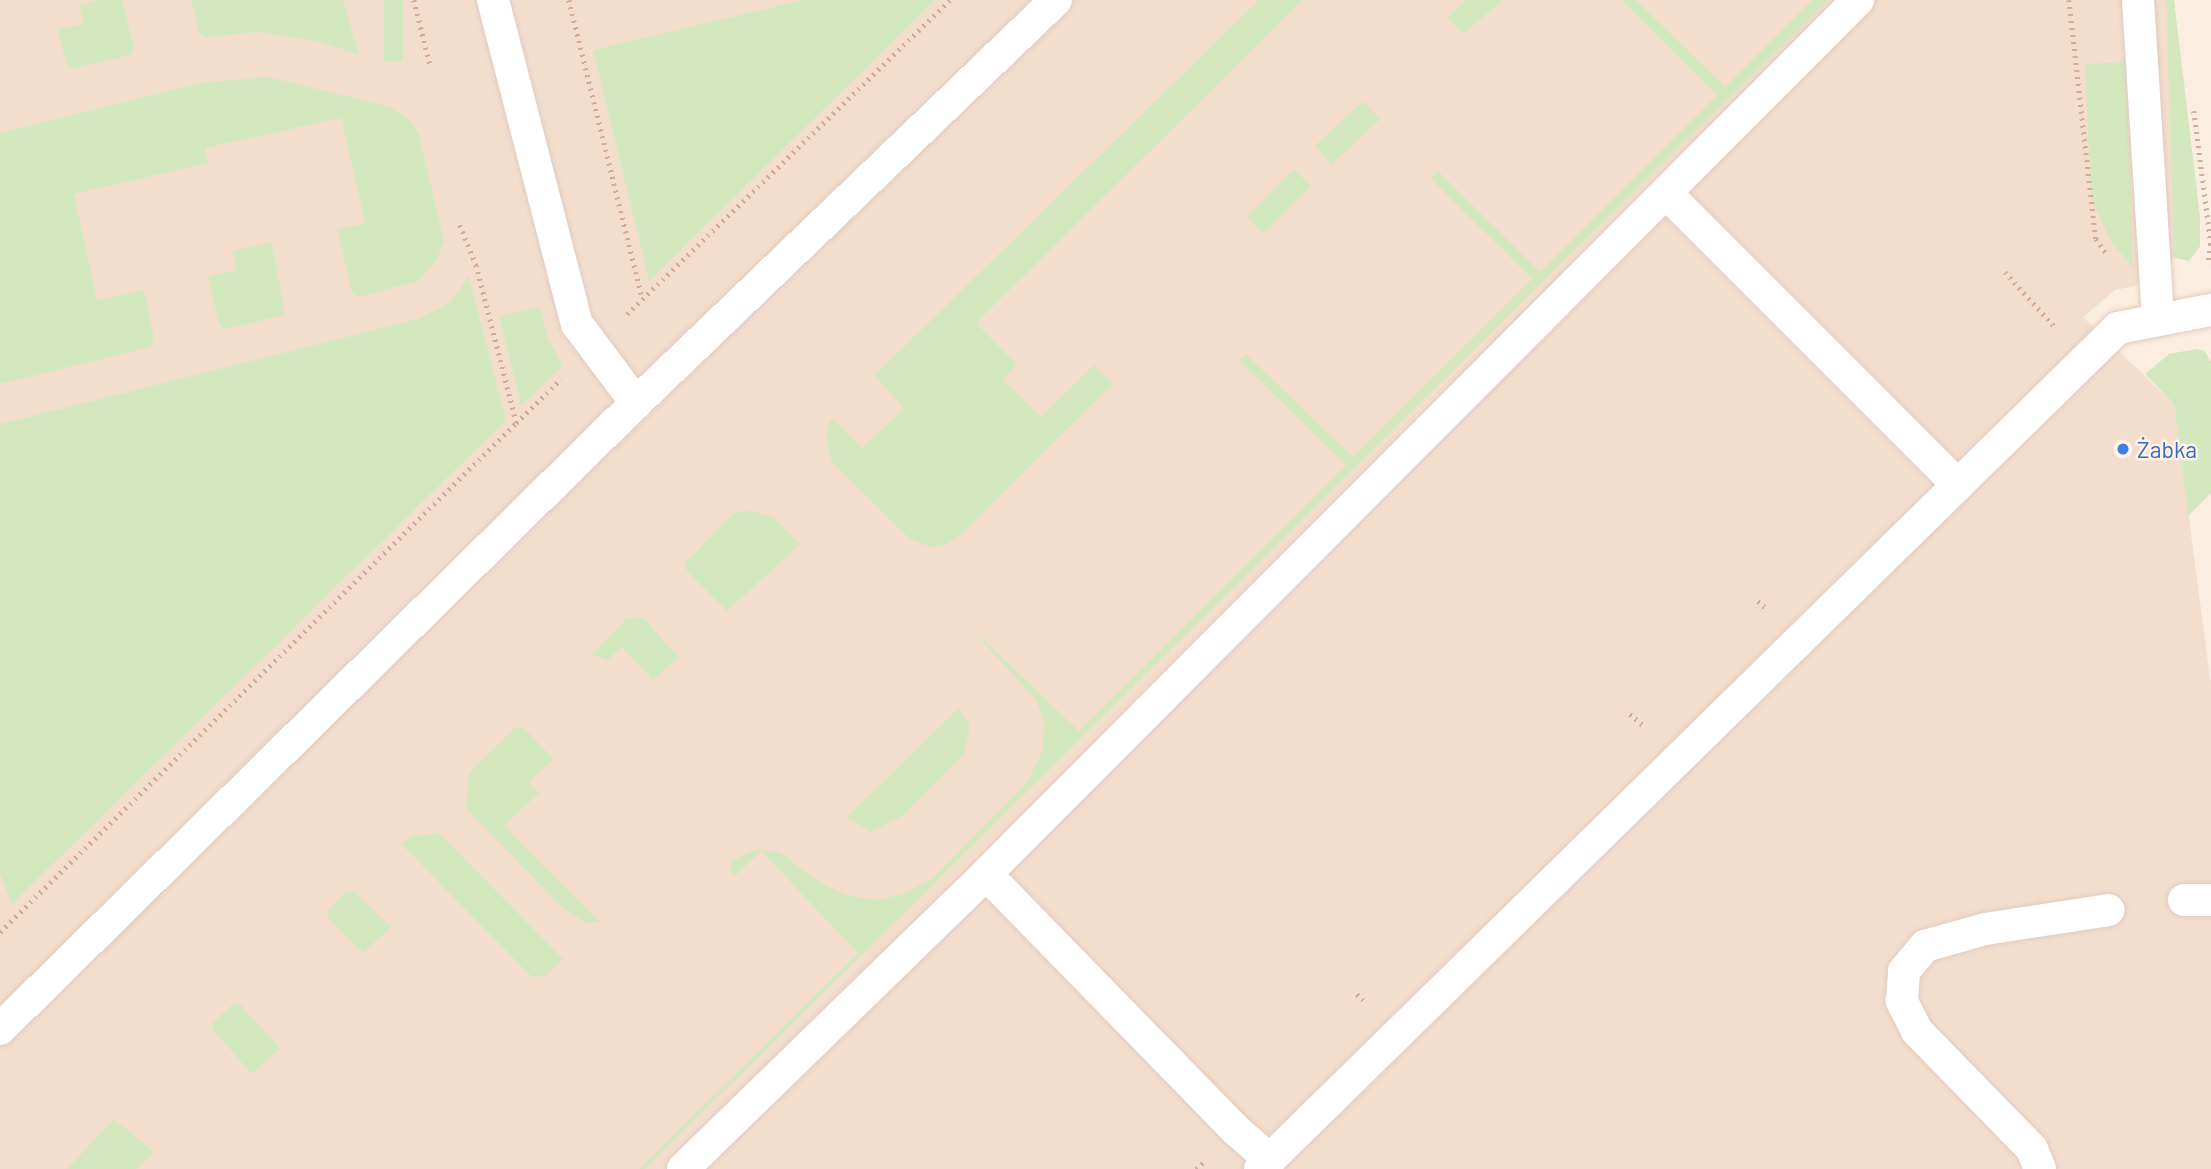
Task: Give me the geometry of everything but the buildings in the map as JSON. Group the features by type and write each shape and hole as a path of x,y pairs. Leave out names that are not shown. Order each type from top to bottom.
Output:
{"lane":[{"path":"493,0 577,324 636,403"},
{"path":"0,1029 636,403 1056,0"},
{"path":"683,1169 986,874 1668,195 1858,0"},
{"path":"2138,0 2158,318"},
{"path":"1668,195 1958,485"},
{"path":"986,874 1236,1130 1265,1164 2118,328 2158,318 2207,311"},
{"path":"2040,1169 2032,1149 1917,1031 1902,1001 1904,971 1925,946 1985,929 2109,911"}],"path":[{"path":"414,0 431,68"},
{"path":"569,0 642,298 950,0"},
{"path":"2069,0 2096,239 2112,262"},
{"path":"2193,105 2211,244 2207,311"},
{"path":"2204,184 2211,184"},
{"path":"0,932 516,423 476,265 459,224"},
{"path":"2006,272 2057,329 2067,324"},
{"path":"1357,994 1364,1001"}],"shaded area":[{"path":"0,0 2174,0 2200,246 2189,261 2174,258 2134,286 2115,290 2083,317 2174,404 2211,686 2211,1169 0,1169"}],"green space":[{"path":"98,0 122,0 134,48 130,55 75,68 67,66 57,30 84,23 79,5"},
{"path":"191,0 343,0 359,55 321,42 259,32 205,37 199,33"},
{"path":"384,0 403,0 403,61 384,61"},
{"path":"803,0 935,0 649,281 593,50"},
{"path":"1259,0 1303,0 976,323 1017,365 1003,379 1041,417 1094,365 1113,384 959,536 945,545 930,547 910,539 831,461 826,434 831,417 862,448 904,409 875,375"},
{"path":"1465,0 1503,0 1463,34 1447,18"},
{"path":"1621,0 1636,0 1725,87 1812,0 1828,0 645,1169 639,1169 858,953 761,851 735,876 730,872 731,861 758,849 781,853 821,883 847,895 878,900 902,894 933,878 1028,781 1042,751 1044,723 1036,700 966,623 1079,731 1346,465 1239,360 1246,354 1353,457 1532,279 1430,178 1438,171 1540,272 1717,95"},
{"path":"2166,0 2174,0 2200,217 2200,246 2189,261 2174,257"},
{"path":"2125,62 2133,268 2110,240 2091,198 2085,64"},
{"path":"268,77 391,107 410,120 419,135 444,241 436,261 418,281 359,297 352,293 337,229 365,223 341,118 205,148 208,163 74,194 97,300 144,290 154,338 151,347 0,384 0,133 200,83"},
{"path":"1363,101 1380,119 1332,164 1315,146"},
{"path":"1294,169 1311,186 1264,233 1247,216"},
{"path":"272,242 285,315 226,329 219,324 208,276 236,270 232,251"},
{"path":"469,276 506,420 12,904 0,874 0,424 418,319 449,303"},
{"path":"540,307 548,339 563,366 521,406 499,316"},
{"path":"2196,349 2205,351 2211,362 2211,493 2188,516 2174,404 2145,374 2169,354"},
{"path":"748,510 773,517 800,544 727,611 686,570 685,563 734,513"},
{"path":"627,618 643,618 679,657 653,680 622,647 608,660 591,654"},
{"path":"958,709 970,725 965,753 904,815 871,832 846,818"},
{"path":"523,727 554,759 529,782 539,793 504,826 600,922 586,923 564,909 466,809 469,773 515,728"},
{"path":"439,833 563,959 546,976 532,977 401,844 412,836"},
{"path":"347,891 355,892 391,927 363,953 328,918 327,912"},
{"path":"240,1004 280,1048 252,1074 213,1030 212,1024 232,1005"},
{"path":"114,1119 154,1152 137,1169 67,1169"}],"place":[{"name":"Żabka","path":"2123,449"}]}
